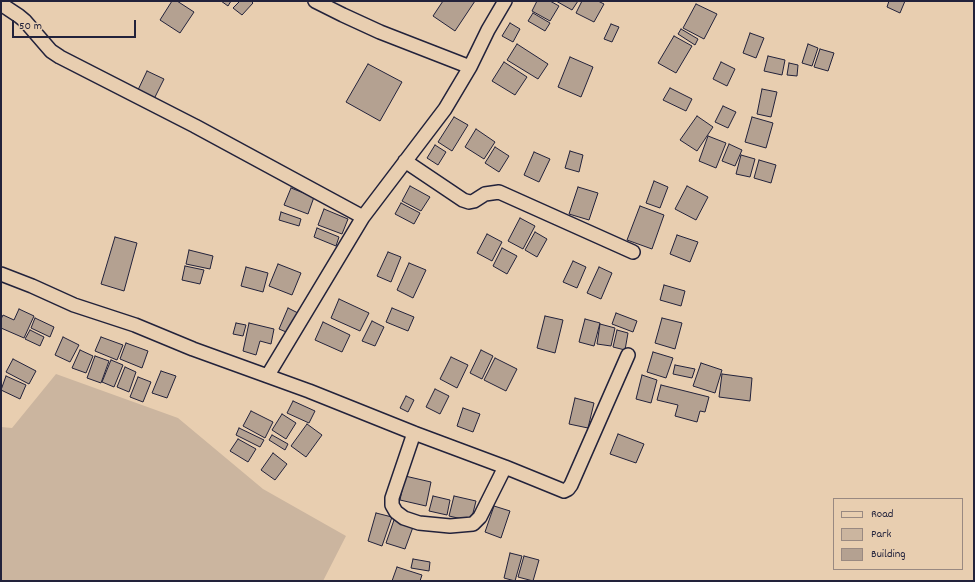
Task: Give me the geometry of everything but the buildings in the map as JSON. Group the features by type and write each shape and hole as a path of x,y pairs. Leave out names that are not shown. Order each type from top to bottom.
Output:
{"street":[{"path":"315,1 343,16 380,32 470,67"},
{"path":"268,375 363,217 445,109 470,67 488,30 505,1"},
{"path":"1,4 25,21 51,51 60,57 195,126 363,217"},
{"path":"405,161 463,200 474,202 485,194 494,192 505,194 633,252"},
{"path":"1,274 74,305 135,325 193,349 268,375 564,491 571,485 628,355"},
{"path":"414,433 392,498 392,505 396,512 404,518 419,523 450,526 473,524 480,517 505,467"}],"green space":[{"path":"56,374 178,418 263,489 346,536 323,581 1,581 1,427 12,428"}]}
